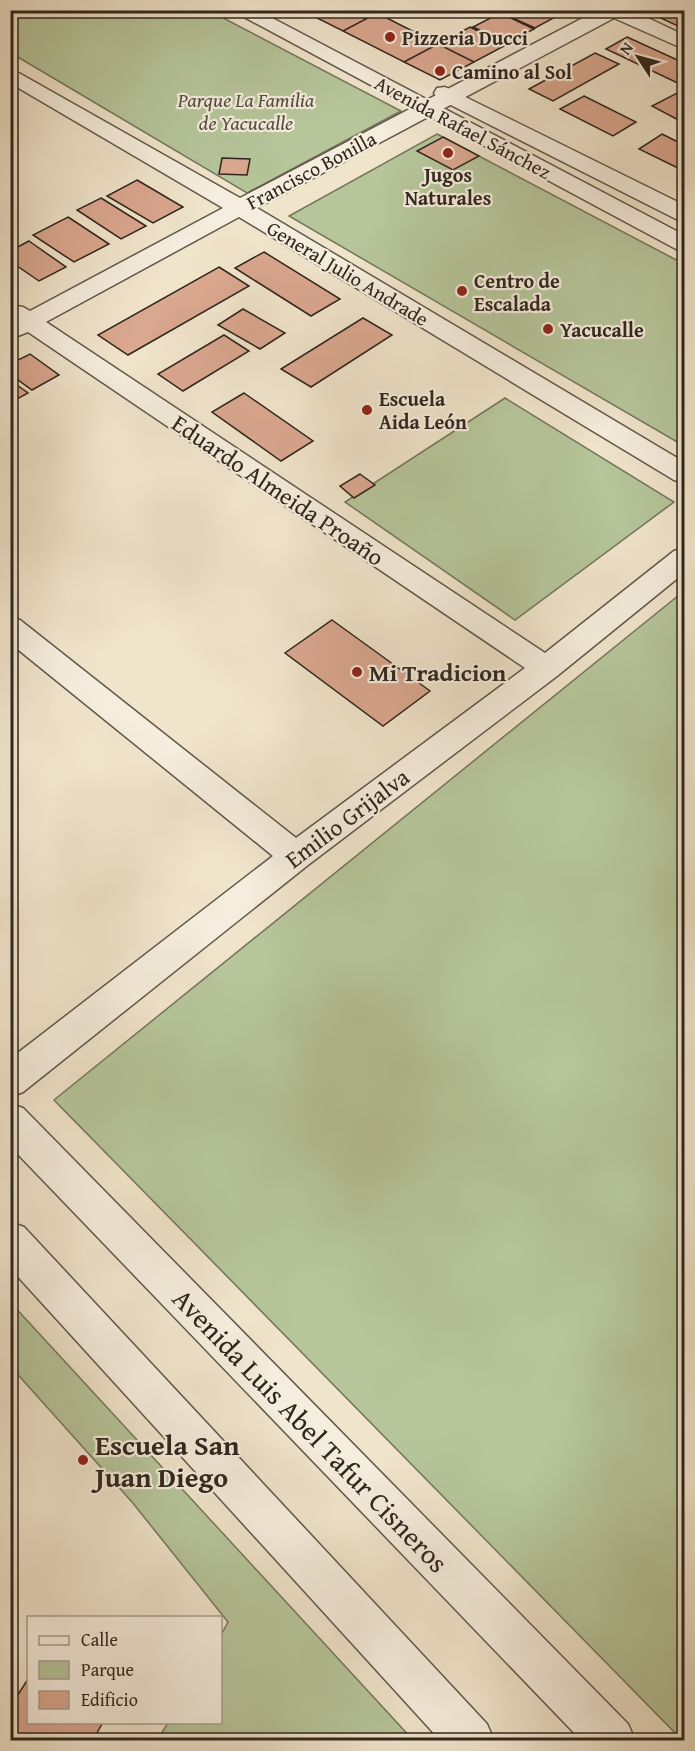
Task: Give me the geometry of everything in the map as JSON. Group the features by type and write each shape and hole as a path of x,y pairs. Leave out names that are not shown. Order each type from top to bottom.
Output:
{"street":[{"name":"Avenida Rafael Sánchez","path":"241,10 684,244"},
{"name":"Avenida Rafael Sánchez","path":"284,10 366,52"},
{"name":"Francisco Bonilla","path":"16,322 240,208 449,95 614,10"},
{"path":"614,10 684,43"},
{"name":"General Julio Andrade","path":"10,74 240,208 684,474"},
{"name":"Avenida Rafael Sánchez","path":"428,84 684,214"},
{"name":"Eduardo Almeida Proaño","path":"16,322 546,668"},
{"name":"Emilio Grijalva","path":"10,1081 296,856 546,668 684,558"},
{"path":"10,627 296,856"},
{"name":"Avenida Luis Abel Tafur Cisneros","path":"10,1120 612,1740"},
{"path":"10,1240 471,1740"}],"green space":[{"name":"Parque La Familia de Yacucalle","path":"11,11 210,11 401,111 247,193 11,53"},
{"name":"Parque La Familia de Yacucalle","path":"437,134 684,264 684,446 289,216"},
{"path":"505,398 674,502 515,620 345,502"},
{"path":"684,591 684,1740 682,1740 54,1100"},
{"path":"11,1303 413,1740 157,1740 167,1724 222,1724 222,1633 228,1622 132,1502 11,1367"}],"building":[{"path":"328,10 348,10 366,19 343,31 315,17"},
{"path":"506,10 568,10 535,28 502,13"},
{"path":"654,10 684,10 684,24 680,27 650,13"},
{"name":"Pizzeria Ducci","path":"377,13 438,44 404,62 343,31"},
{"path":"500,13 534,29 507,43 473,27"},
{"path":"470,27 506,45 474,62 438,44"},
{"path":"627,37 684,63 684,86 606,49"},
{"name":"Camino al Sol","path":"438,44 474,62 440,80 404,62"},
{"path":"595,53 619,64 553,101 529,89"},
{"path":"681,91 684,93 684,123 652,106"},
{"path":"584,96 636,122 613,136 560,109"},
{"path":"662,134 684,145 684,171 639,149"},
{"name":"Jugos Naturales","path":"443,137 479,156 453,170 417,151"},
{"path":"222,158 250,159 247,175 219,174"},
{"path":"137,180 183,207 153,223 107,196"},
{"path":"101,198 146,226 121,239 77,210"},
{"path":"68,217 109,244 74,262 33,235"},
{"path":"29,241 66,267 39,281 10,261 10,251"},
{"path":"264,252 340,299 311,316 235,268"},
{"path":"219,267 249,286 128,355 98,335"},
{"path":"243,309 285,333 260,349 218,325"},
{"path":"363,318 392,335 311,387 281,369"},
{"path":"224,335 249,351 183,391 158,374"},
{"path":"30,354 59,375 32,390 10,374 10,364"},
{"path":"10,380 28,393 10,403"},
{"path":"244,393 313,441 281,461 212,412"},
{"path":"360,474 375,485 354,498 340,486"},
{"name":"Mi Tradicion","path":"332,620 430,691 383,726 285,653"},
{"path":"27,1681 27,1724 102,1724 93,1740 10,1740 10,1707"}],"place":[{"name":"Pizzeria Ducci","path":"390,37"},
{"name":"Camino al Sol","path":"440,71"},
{"name":"Jugos Naturales","path":"448,153"},
{"name":"Centro de Escalada","path":"462,291"},
{"name":"Yacucalle","path":"548,329"},
{"name":"Escuela Aida León","path":"367,410"},
{"name":"Mi Tradicion","path":"357,672"},
{"name":"Escuela San Juan Diego","path":"83,1460"}]}
